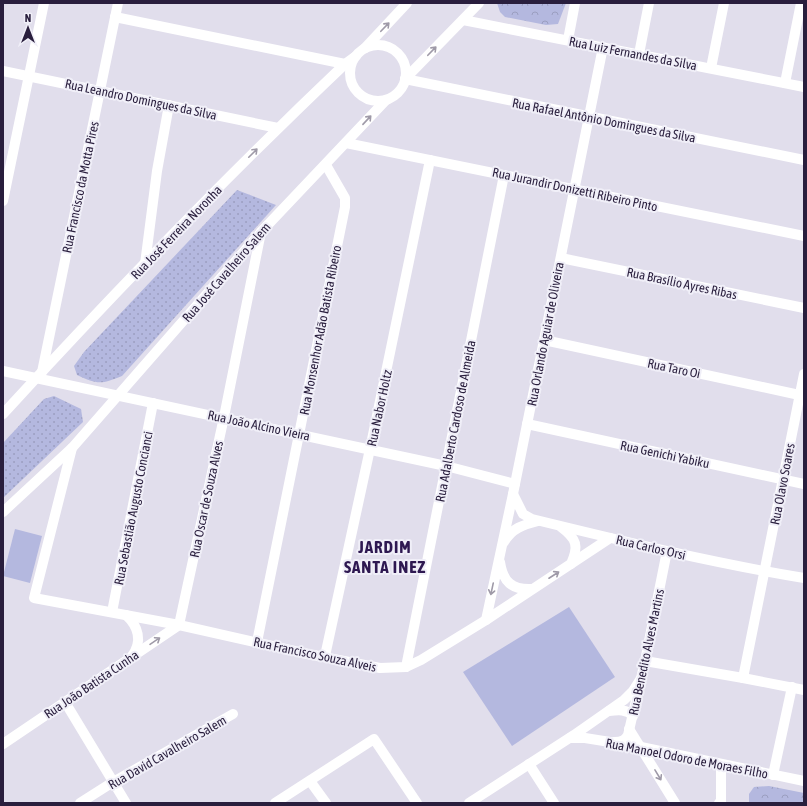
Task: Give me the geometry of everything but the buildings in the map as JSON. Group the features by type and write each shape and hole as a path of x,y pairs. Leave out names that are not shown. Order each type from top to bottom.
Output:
{"street":[{"path":"3,201 44,3"},
{"name":"Rua Francisco da Motta Pires","path":"39,374 118,3"},
{"name":"Rua José Ferreira Noronha","path":"3,414 39,374 226,181 278,128 345,64 359,53 406,3"},
{"path":"405,79 405,70 402,59 390,48 380,46 369,47 359,53 351,66 351,81 356,91 364,98 369,100 386,100 396,95 405,79 479,3"},
{"path":"568,40 575,3"},
{"path":"639,54 649,3"},
{"path":"711,68 724,3"},
{"path":"785,83 801,3"},
{"path":"115,17 345,64"},
{"name":"Rua Luiz Fernandes da Silva","path":"463,20 804,87"},
{"name":"Rua Orlando Aguiar de Oliveira","path":"486,620 514,489 603,47"},
{"name":"Rua Leandro Domingues da Silva","path":"3,71 278,128"},
{"name":"Rua Rafael Antônio Domingues da Silva","path":"405,79 804,160"},
{"name":"Rua José Cavalheiro Salem","path":"3,512 72,448 261,232 386,100"},
{"path":"145,264 157,171 169,105"},
{"name":"Rua Jurandir Donizetti Ribeiro Pinto","path":"346,143 804,236"},
{"name":"Rua Nabor Holtz","path":"324,656 370,449 430,160"},
{"name":"Rua Monsenhor Adão Batista Ribeiro","path":"257,642 345,207 345,198 326,164"},
{"name":"Rua Adalberto Cardoso de Almeida","path":"406,667 504,175"},
{"name":"Rua Oscar de Souza Alves","path":"178,625 224,418 261,232"},
{"name":"Rua Brasílio Ayres Ribas","path":"561,258 804,308"},
{"name":"Rua Taro Oi","path":"544,340 802,395"},
{"name":"Rua João Alcino Vieira","path":"3,371 39,374 119,396 446,466 514,489"},
{"name":"Rua Olavo Soares","path":"743,678 783,479 802,395 804,374"},
{"name":"Rua Sebastião Augusto Concianci","path":"112,612 153,403"},
{"name":"Rua Genichi Yabiku","path":"527,424 804,484"},
{"name":"Rua José Cavalheiro Salem","path":"34,598 72,448"},
{"name":"Rua Carlos Orsi","path":"514,489 523,514 527,518 667,551 765,572 804,578"},
{"path":"502,544 507,536 520,525 540,521"},
{"path":"558,525 572,537 576,543 575,556 571,564"},
{"name":"Rua Francisco Souza Alveis","path":"34,598 178,625 308,654 380,668 406,667 421,660 486,620 610,538"},
{"name":"Rua Benedito Alves Martins","path":"613,742 621,742 625,739 633,716 667,551"},
{"path":"499,558 502,574 505,580 523,590 532,589"},
{"path":"126,615 137,629 138,640 136,650 131,657"},
{"name":"Rua João Batista Cunha","path":"3,744 178,625"},
{"path":"645,661 804,690"},
{"path":"469,803 609,711 633,691 640,680"},
{"path":"772,774 792,687"},
{"path":"65,702 126,803"},
{"path":"609,711 623,710 633,716"},
{"name":"Rua David Cavalheiro Salem","path":"80,803 113,782 233,714"},
{"path":"629,730 675,803"},
{"path":"577,733 584,734 590,739"},
{"name":"Rua Manoel Odoro de Moraes Filho","path":"577,733 590,739 613,742 804,781"},
{"path":"275,803 374,739 417,803"},
{"path":"528,764 554,803"},
{"path":"721,765 721,803"},
{"path":"310,781 326,803"}],"green space":[{"path":"497,3 566,3 558,24 546,25 505,17 500,12"},
{"path":"237,190 276,205 122,376 108,381 94,382 77,375 74,366 84,352"},
{"path":"54,396 81,409 83,422 3,498 3,443 44,399"},
{"path":"15,529 42,536 30,583 3,576"},
{"path":"569,607 615,677 512,746 463,672"},
{"path":"769,786 804,793 804,803 749,803 749,794 754,787"}],"district":[{"name":"JARDIM SANTA INEZ","path":"385,557"}]}
